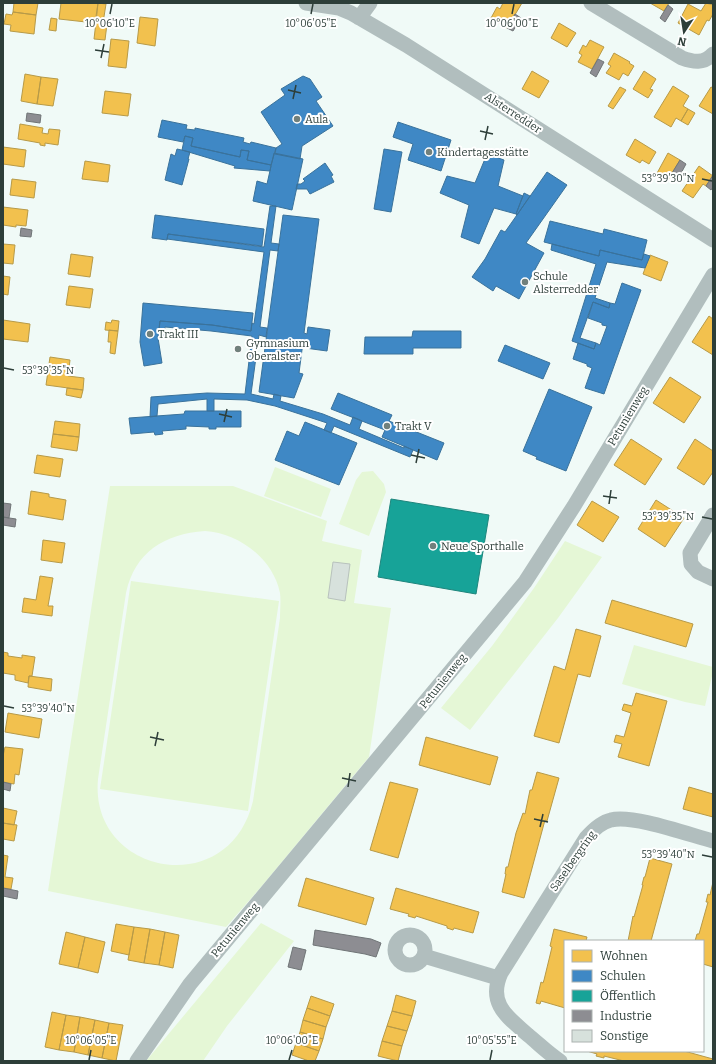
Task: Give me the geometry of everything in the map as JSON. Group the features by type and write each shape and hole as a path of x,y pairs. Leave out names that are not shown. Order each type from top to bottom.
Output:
{"street":[{"name":"Alsterredder","path":"306,3 339,8 360,18 406,45 713,240"},
{"path":"360,18 370,3"},
{"path":"591,3 682,58 694,62 700,62 711,56"},
{"name":"Petunienweg","path":"136,1061 190,984 525,582 574,506 713,275"},
{"path":"713,515 690,553 691,564 698,572 713,579"},
{"name":"Saselbergring","path":"498,978 586,838 597,827 610,820 627,819 713,841"},
{"path":"424,956 498,978 496,994 502,1011 560,1061"}],"green space":[{"path":"275,467 331,489 321,517 264,496"},
{"path":"373,471 384,484 386,492 369,536 339,524 356,480 362,472"},
{"path":"110,486 233,486 327,521 322,541 362,550 354,603 391,608 369,757 226,927 48,891","holes":["205,531 217,533 241,542 262,559 276,580 280,593 280,618 253,801 239,833 217,854 191,864 163,864 137,855 115,837 101,812 98,779 126,593 136,566 144,556 164,541 190,533"]},
{"path":"565,541 602,557 558,618 470,730 441,708 492,646 534,588"},
{"path":"131,581 279,601 248,811 100,789"},
{"path":"634,645 713,667 705,706 685,702 622,684"},
{"path":"261,923 294,941 227,1026 203,1061 146,1061"}],"building: Wohnen":[{"path":"14,3 38,3 36,15 13,12"},
{"path":"61,3 98,3 95,23 59,19"},
{"path":"98,3 106,4 103,23 96,22"},
{"path":"503,3 522,3 507,28 491,18 497,7 500,9"},
{"path":"650,3 669,3 664,11"},
{"path":"706,3 713,5 713,14 709,21 707,20 699,35 678,23 688,4 701,11"},
{"path":"13,12 36,15 34,34 10,31 11,25 4,24 6,14 12,15"},
{"path":"140,17 158,19 155,46 137,43"},
{"path":"51,18 57,19 56,31 49,30"},
{"path":"96,22 107,24 105,40 94,39"},
{"path":"559,23 576,33 567,47 551,38"},
{"path":"111,39 129,41 126,68 108,66"},
{"path":"590,40 604,47 592,69 578,62 582,55 579,53 583,45 586,47"},
{"path":"614,53 634,66 628,76 623,73 619,80 606,73 611,66 608,64"},
{"path":"532,71 549,81 539,98 522,89"},
{"path":"644,71 656,79 650,89 653,90 648,98 633,89"},
{"path":"25,74 41,77 37,104 21,101"},
{"path":"41,77 58,79 53,106 37,104"},
{"path":"673,86 689,96 683,106 688,109 681,121 676,118 671,127 654,117"},
{"path":"620,87 626,90 613,109 608,106"},
{"path":"711,87 713,88 713,114 699,106"},
{"path":"105,91 131,94 128,116 102,113"},
{"path":"688,109 695,113 688,125 681,121"},
{"path":"20,124 43,128 42,133 48,134 49,129 60,130 58,145 45,143 45,146 40,145 40,143 18,139"},
{"path":"635,139 656,152 649,164 642,160 640,163 626,155"},
{"path":"3,147 26,150 24,167 3,164"},
{"path":"668,153 680,160 667,182 656,175"},
{"path":"85,161 110,165 108,182 82,179"},
{"path":"699,166 713,176 706,186 703,184 693,198 682,191"},
{"path":"12,179 36,182 34,198 10,195"},
{"path":"3,207 28,210 26,226 16,225 16,227 3,225"},
{"path":"3,244 15,245 13,264 3,263"},
{"path":"71,254 93,257 90,277 68,274"},
{"path":"650,255 668,262 661,281 643,274"},
{"path":"3,276 10,277 8,295 3,294"},
{"path":"69,286 93,289 90,308 66,305"},
{"path":"709,316 713,319 713,355 692,342"},
{"path":"3,320 30,324 28,342 3,339"},
{"path":"112,320 119,321 118,331 105,330 106,322 111,323"},
{"path":"109,330 118,331 115,354 110,353 111,342 108,342"},
{"path":"50,357 70,360 68,376 84,378 83,390 46,385"},
{"path":"670,377 701,397 684,423 653,403"},
{"path":"67,388 83,390 81,398 66,395"},
{"path":"55,421 80,424 79,437 53,434"},
{"path":"53,434 79,437 77,451 51,447"},
{"path":"631,439 662,459 645,485 614,465"},
{"path":"695,439 713,451 713,472 704,485 677,468"},
{"path":"37,455 63,459 60,477 34,473"},
{"path":"31,491 49,494 49,497 66,500 63,520 28,514"},
{"path":"656,500 684,518 665,547 638,529"},
{"path":"592,501 619,517 603,542 577,525"},
{"path":"43,540 65,543 62,563 41,560"},
{"path":"40,576 53,578 48,606 53,606 52,616 22,612 24,598 36,600"},
{"path":"612,600 693,624 686,647 605,623"},
{"path":"576,629 601,636 590,677 578,674 559,743 534,736 554,666 565,670"},
{"path":"3,652 8,653 8,656 22,658 22,655 35,657 32,676 29,676 28,683 15,680 15,675 3,673"},
{"path":"29,676 52,679 51,691 28,687"},
{"path":"636,693 667,701 649,766 618,757 622,744 614,742 616,735 624,737 631,713 622,710 624,704 632,706"},
{"path":"8,713 42,719 39,738 5,732"},
{"path":"426,737 498,757 490,785 419,765"},
{"path":"5,747 23,749 19,775 15,774 14,784 3,782 3,756"},
{"path":"537,772 559,778 547,821 545,820 524,898 502,892 506,867 508,867 516,833 523,813 525,814 530,790 532,790"},
{"path":"390,782 418,789 398,858 370,850"},
{"path":"689,787 713,794 713,817 683,809"},
{"path":"3,808 17,811 14,825 3,823"},
{"path":"3,823 17,825 14,841 3,839"},
{"path":"3,855 8,856 5,877 13,878 11,889 3,888"},
{"path":"650,858 672,864 651,940 628,940 633,916 634,917"},
{"path":"306,878 374,898 366,925 298,906"},
{"path":"713,882 713,967 704,964 704,940 695,940 697,934 699,934 708,902 706,902 708,894 710,895"},
{"path":"396,888 479,912 473,933 454,928 453,930 447,928 447,926 416,916 415,918 408,916 409,914 390,909"},
{"path":"116,924 134,927 129,955 111,951"},
{"path":"134,927 150,929 144,963 128,960"},
{"path":"150,929 165,932 159,965 144,963"},
{"path":"554,929 587,937 586,940 564,940 564,1008 541,1001 540,1004 536,1003 541,982 543,983 544,980 552,947 550,946"},
{"path":"66,932 85,937 78,968 59,964"},
{"path":"165,932 179,935 173,968 159,965"},
{"path":"85,937 105,942 98,973 78,968"},
{"path":"396,995 416,1001 412,1016 392,1011"},
{"path":"311,996 334,1004 330,1016 307,1008"},
{"path":"307,1008 330,1016 326,1027 303,1020"},
{"path":"392,1011 412,1016 407,1031 387,1026"},
{"path":"52,1012 66,1015 59,1050 45,1047"},
{"path":"66,1015 80,1017 74,1052 59,1050"},
{"path":"80,1017 95,1020 88,1055 74,1052"},
{"path":"95,1020 109,1023 102,1058 88,1055"},
{"path":"303,1020 326,1027 323,1039 300,1032"},
{"path":"109,1023 123,1025 116,1061 102,1058"},
{"path":"387,1026 407,1031 402,1046 382,1041"},
{"path":"300,1032 323,1039 319,1051 296,1043"},
{"path":"382,1041 402,1046 398,1061 378,1056"},
{"path":"296,1043 319,1051 315,1061 309,1061 292,1055"},
{"path":"590,1052 688,1052 713,1059 713,1061 624,1061 604,1056 604,1058 596,1056 597,1054"}],"building: Schulen":[{"name":"Aula","path":"303,76 310,79 322,97 316,101 333,126 302,146 300,159 275,154 276,148 282,144 261,112 285,95 281,89"},
{"path":"162,120 187,125 186,129 195,130 195,128 244,138 243,142 250,144 251,142 276,148 271,165 247,160 249,151 241,150 240,157 191,146 193,138 185,136 183,142 158,137"},
{"name":"Kindertagesstätte","path":"398,122 451,140 441,171 408,160 413,144 393,137"},
{"path":"185,136 193,138 191,146 240,157 241,150 249,151 247,160 271,165 270,171 234,168 235,166 182,150"},
{"path":"177,149 190,152 182,185 165,180 171,154 175,156"},
{"path":"384,149 402,152 391,212 374,209"},
{"path":"274,153 303,159 292,210 253,201 257,181 267,184"},
{"path":"487,154 504,160 498,186 523,196 516,214 494,208 479,244 461,237 469,205 440,193 447,176 475,183"},
{"path":"325,163 333,175 331,176 334,182 310,194 307,189 296,189 297,184 301,184 305,181 303,179"},
{"path":"547,172 567,185 526,243 544,253 519,299 496,286 493,291 472,277 485,259 501,230 505,232"},
{"path":"524,193 530,196 517,215 516,214"},
{"path":"270,206 276,206 271,243 279,244 278,251 270,250 260,327 267,328 266,337 259,335 251,394 273,399 274,394 281,396 280,401 323,414 350,425 353,417 362,421 359,429 404,448 404,446 413,450 410,457 334,426 331,433 324,430 327,423 275,406 247,400 214,399 214,411 207,411 207,399 158,404 157,416 150,417 151,397 207,393 245,394 252,336 165,327 164,336 158,338 160,321 212,325 251,331 252,323 254,324 264,252 167,239 168,234 264,247"},
{"path":"155,215 264,229 262,246 168,234 167,240 152,238"},
{"path":"283,215 319,219 304,333 307,334 308,327 330,330 327,351 305,348 306,342 303,342 299,373 303,374 294,398 259,392"},
{"path":"550,221 603,234 604,229 647,240 642,260 600,250 599,256 544,242"},
{"path":"552,244 599,256 600,250 642,260 644,254 650,256 645,268 607,262 595,298 610,303 609,308 593,302 580,338 596,343 594,349 572,341 596,264 551,250"},
{"path":"622,283 641,290 604,394 585,388 592,368 587,366 587,364 573,359 578,343 594,349 596,343 600,345 607,326 588,318 593,302 609,308 610,303 615,304"},
{"name":"Trakt III","path":"143,303 253,313 251,331 212,325 160,321 158,338 162,363 144,366 140,342"},
{"path":"413,331 461,331 461,348 413,348 413,354 364,354 365,337 412,337"},
{"path":"505,345 550,363 543,379 498,361"},
{"path":"549,389 592,407 566,471 536,459 537,457 523,451"},
{"name":"Trakt V","path":"338,393 392,415 389,421 444,443 437,460 382,437 385,430 331,409"},
{"path":"185,411 241,411 241,427 216,427 216,429 209,429 209,427 186,426 186,429 162,431 163,434 155,435 154,432 131,434 129,418 184,414"},
{"path":"305,422 357,443 339,485 275,460 287,431 299,436"}],"building: Öffentlich":[{"name":"Neue Sporthalle","path":"391,499 489,515 476,594 378,577"}],"building: Industrie":[{"path":"668,5 673,9 665,22 660,18"},
{"path":"515,14 521,18 513,31 507,28"},
{"path":"598,59 604,62 596,77 590,73"},
{"path":"27,113 41,115 40,123 26,121"},
{"path":"680,160 686,164 679,177 672,173"},
{"path":"713,175 713,187 711,190 706,186"},
{"path":"21,228 32,230 31,237 20,236"},
{"path":"3,503 11,504 9,518 3,517"},
{"path":"3,517 16,519 15,527 3,525"},
{"path":"3,782 11,784 10,791 3,789"},
{"path":"3,888 18,891 17,899 3,896"},
{"path":"315,930 371,939 381,943 376,957 313,945"},
{"path":"293,947 306,950 301,970 288,967"}],"building: Sonstige":[{"path":"333,562 350,564 345,601 328,598"}],"place":[{"name":"Aula","path":"297,119"},
{"name":"Kindertagesstätte","path":"429,152"},
{"name":"Schule Alsterredder","path":"525,282"},
{"name":"Trakt III","path":"150,334"},
{"name":"Gymnasium Oberalster","path":"238,349"},
{"name":"Trakt V","path":"387,426"},
{"name":"Neue Sporthalle","path":"433,546"}]}
